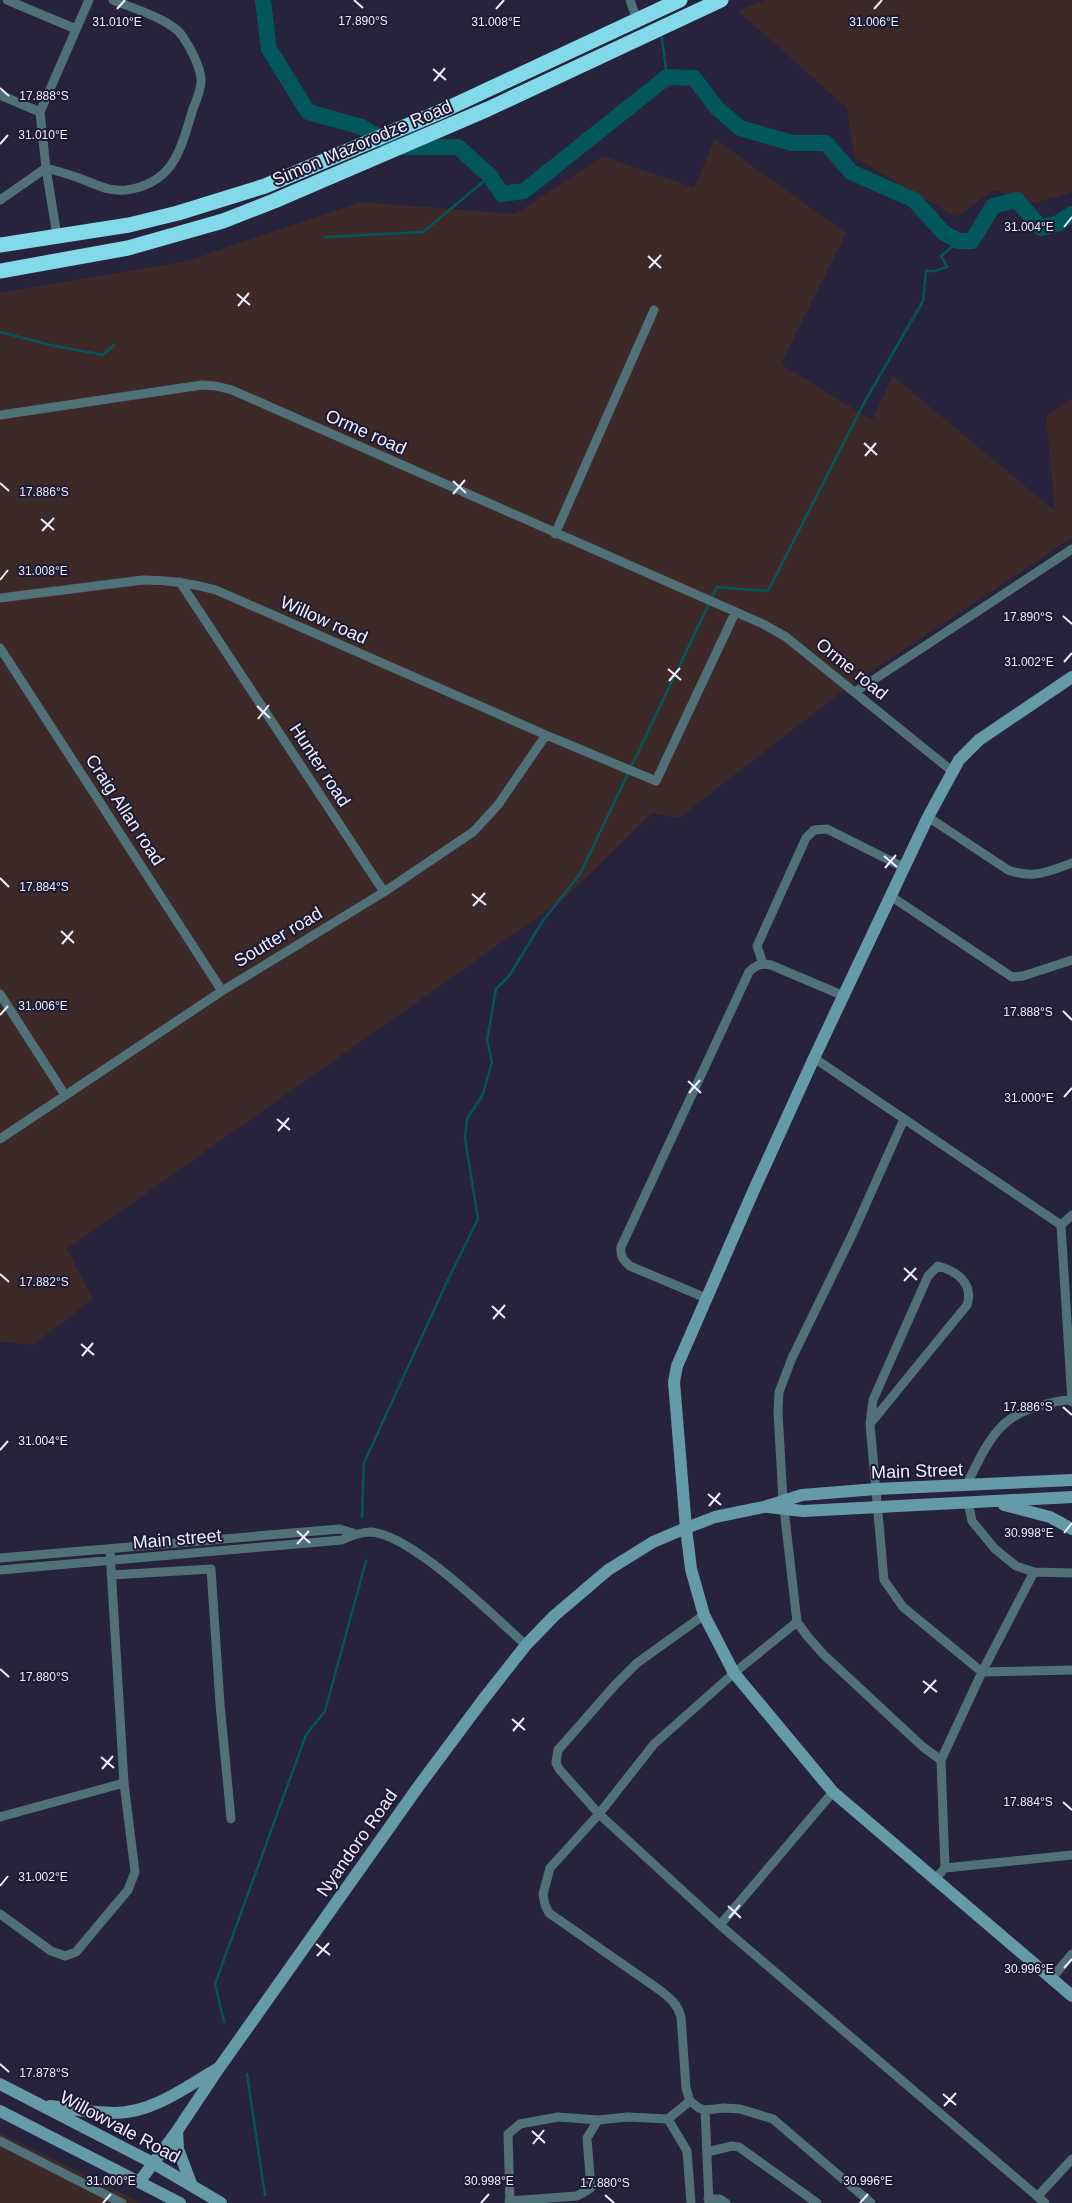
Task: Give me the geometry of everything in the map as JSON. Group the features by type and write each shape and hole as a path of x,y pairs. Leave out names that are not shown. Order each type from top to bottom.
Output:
{"highway":[{"name":"Simon Mazorodze Road","path":"0,245 129,225 203,206 265,186 442,111 680,0"},
{"name":"Simon Mazorodze Road","path":"0,271 128,248 222,221 369,161 721,0"}],"street":[{"path":"7,0 76,29"},
{"path":"57,236 46,168 40,112 89,0"},
{"path":"0,200 46,168 67,173 103,189 128,189 161,177 169,169 181,148 201,78 183,36 165,22 113,0"},
{"path":"630,0 637,20"},
{"path":"0,95 40,112"},
{"path":"555,534 654,310"},
{"name":"Orme road","path":"0,414 183,387 216,386 240,394 763,624 786,637 952,771"},
{"path":"855,692 1072,549"},
{"name":"Willow road","path":"0,598 143,580 180,582 216,590 546,735 656,780 735,612"},
{"name":"Hunter road","path":"180,582 384,892"},
{"name":"Craig Allan road","path":"0,648 222,991"},
{"path":"1072,677 966,750 952,771 928,817 892,897 814,1058 706,1298 677,1366 674,1382 691,1569 704,1615 734,1673 833,1792 1072,1996"},
{"name":"Soutter road","path":"0,1139 222,991 384,892 473,832 486,820 512,786 546,735"},
{"path":"928,817 1008,870 1019,874 1041,874 1072,863"},
{"path":"763,964 757,946 806,838 814,830 827,829 905,868"},
{"path":"892,897 1012,977 1023,976 1072,960"},
{"path":"706,1298 630,1266 620,1254 622,1247 745,979 755,966 763,964 844,996"},
{"path":"0,994 65,1095"},
{"path":"814,1058 1061,1225"},
{"path":"904,1119 853,1232 792,1358 780,1392 778,1412 784,1505 797,1622 808,1638 824,1655 923,1747 941,1760"},
{"path":"1061,1225 1072,1215"},
{"path":"966,1486 987,1444 1006,1422 1018,1413 1043,1404 1072,1400 1061,1225"},
{"path":"870,1424 967,1305 970,1293 968,1286 948,1268 938,1266 928,1276 873,1400 870,1424 884,1580 892,1594 903,1607 982,1672 1072,1670"},
{"name":"Main Street","path":"784,1505 802,1495 876,1489 1072,1480"},
{"name":"Main Street","path":"633,1553 686,1528 715,1517 764,1507 784,1505 804,1511 1072,1497"},
{"path":"968,1502 972,1521 995,1549 1016,1566 1034,1572 1072,1573"},
{"path":"993,1502 1050,1517 1072,1529"},
{"name":"Main street","path":"0,1558 340,1529 356,1534"},
{"name":"Main street","path":"0,1570 342,1540 356,1534 371,1532 387,1536 435,1565 526,1645"},
{"path":"0,1914 58,1955 70,1955 83,1946 128,1890 135,1872 124,1783 110,1550"},
{"name":"Nyandoro Road","path":"140,2181 418,1786 526,1645 584,1590 633,1553"},
{"path":"111,1576 211,1569 220,1704 231,1820"},
{"path":"945,1868 941,1760 982,1672 1034,1572"},
{"path":"704,1615 637,1663 615,1685 558,1750 556,1762 560,1769 599,1814 720,1926 1046,2203"},
{"path":"797,1622 734,1673 658,1739 599,1814 550,1868 543,1894 549,1912 661,1991 679,2008 682,2017 686,2088 690,2101 705,2110 740,2109 773,2118 871,2203"},
{"path":"0,1817 124,1783"},
{"path":"720,1926 833,1792"},
{"path":"935,1879 945,1868 1072,1855"},
{"path":"1052,1978 1072,1954"},
{"path":"40,2104 95,2112 116,2113 131,2111 157,2103 219,2068"},
{"name":"Willowvale Road","path":"0,2084 153,2164 222,2203"},
{"path":"598,2120 587,2138 591,2188 577,2196 510,2202 508,2134 520,2124 558,2117 598,2120 628,2116 668,2119 690,2101"},
{"path":"705,2110 709,2201 720,2199 726,2203"},
{"path":"0,2111 180,2203"},
{"path":"668,2119 687,2151 691,2203"},
{"path":"177,2131 178,2148 192,2186"},
{"path":"0,2140 122,2203"},
{"path":"707,2152 732,2146 739,2147 817,2203"},
{"path":"1038,2196 1072,2158"}],"shaded area":[{"path":"765,0 1072,0 1072,192 1036,203 994,190 956,217 854,157 847,108 738,11"},
{"path":"715,139 846,233 781,364 872,420 893,376 1055,511 1046,417 1072,398 1072,538 849,686 679,818 652,813 566,897 67,1249 93,1299 33,1345 0,1342 0,293 187,261 361,202 515,214 603,156 694,188"},
{"path":"0,2133 142,2203 0,2203"}],"waterway":[{"path":"263,0 269,49 308,112 362,127 395,147 458,147 490,176 502,194 524,191 667,77 694,78 717,108 740,128 792,143 826,143 851,172 914,200 944,233 959,241 972,241 993,206 1017,200 1041,228 1058,223 1072,214"},
{"path":"662,38 667,77"},
{"path":"325,237 423,232 490,176"},
{"path":"362,1517 364,1463 445,1286 478,1219 465,1139 467,1119 483,1094 492,1062 487,1040 496,989 509,976 542,922 580,874 717,587 768,591 864,403 923,301 926,271 935,271 947,267 941,256 959,241"},
{"path":"0,332 51,345 103,355 114,345"},
{"path":"224,2022 215,1984 306,1735 325,1711 366,1561"},
{"path":"247,2074 265,2195"}]}
